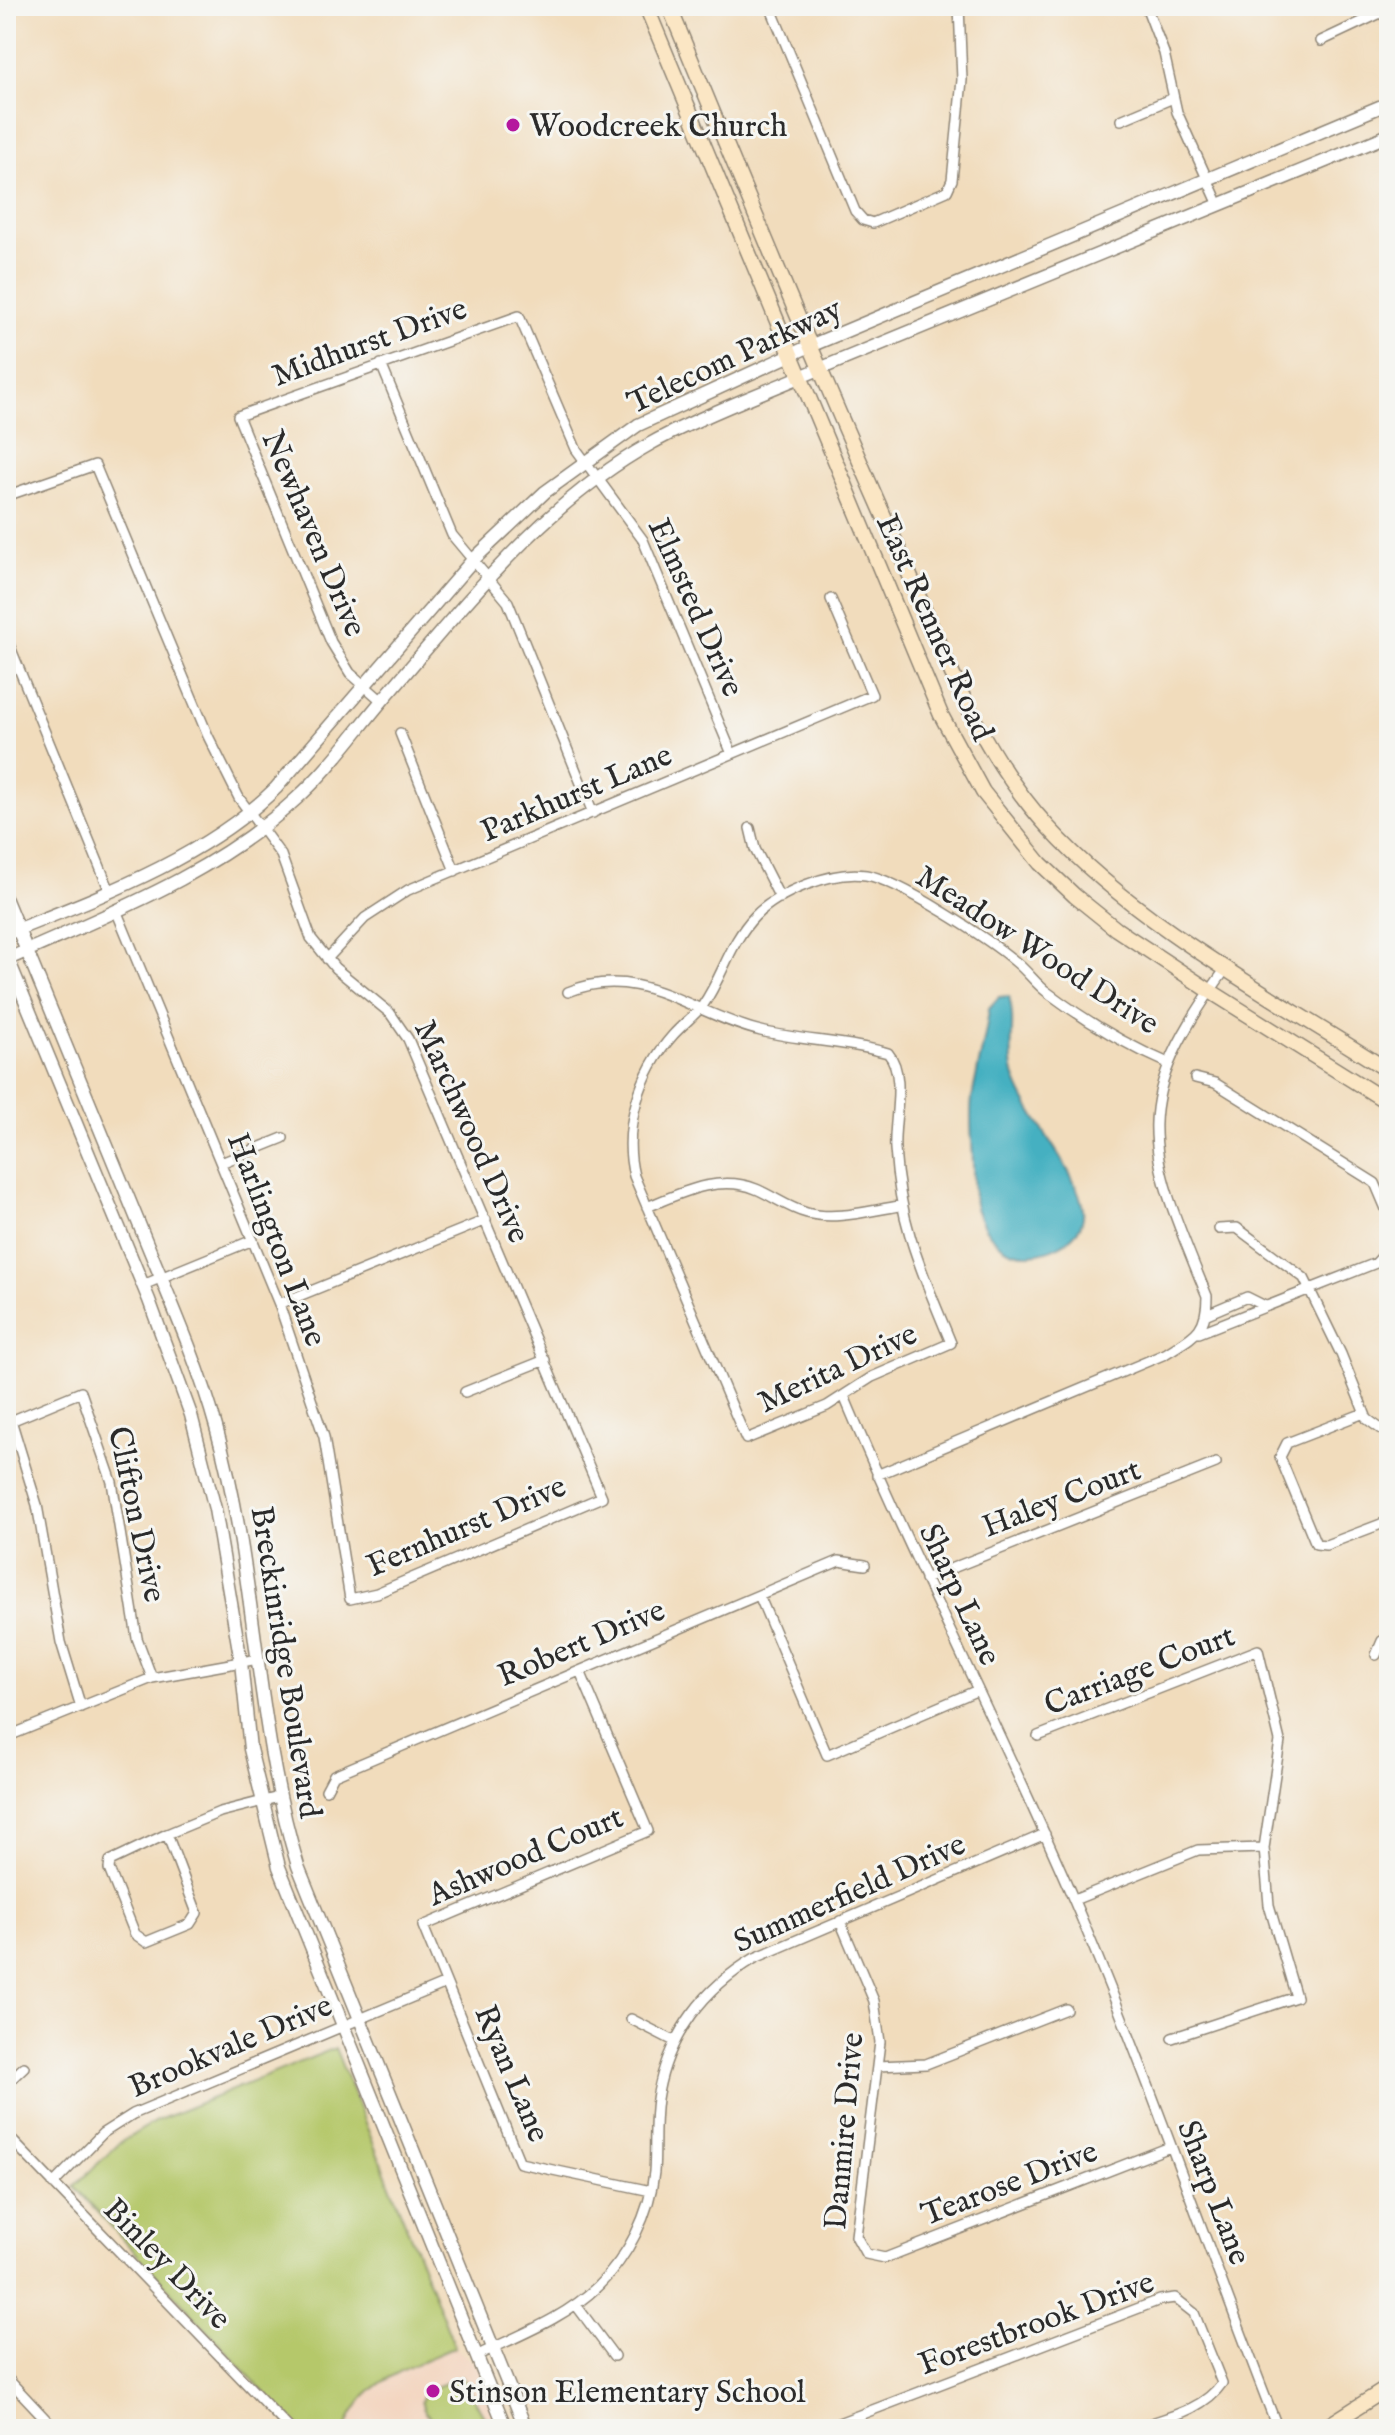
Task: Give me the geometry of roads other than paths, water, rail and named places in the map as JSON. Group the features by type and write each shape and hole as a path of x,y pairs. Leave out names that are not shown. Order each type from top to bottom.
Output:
{"main road":[{"name":"East Renner Road","path":"646,6 941,715 983,792 1040,863 1116,929 1389,1103"},
{"name":"East Renner Road","path":"669,6 819,371 967,707 1003,772 1046,825 1106,884 1227,967 1389,1071"},
{"path":"1323,2429 1389,2387"}],"street":[{"path":"770,6 855,211 863,220 873,223 947,191 952,180 962,80 959,6"},
{"path":"1146,6 1164,53 1173,98 1219,205"},
{"path":"1321,41 1389,9"},
{"path":"1121,120 1173,98"},
{"name":"Telecom Parkway","path":"12,932 167,864 250,812 276,788 472,561 545,492 638,425 674,405 790,354 1389,103"},
{"name":"Telecom Parkway","path":"7,958 214,862 263,828 318,776 488,577 545,521 598,479 650,444 744,400 1389,135"},
{"name":"Midhurst Drive","path":"238,416 519,316"},
{"name":"Elmsted Drive","path":"519,316 585,462 643,540 732,754"},
{"path":"381,364 452,535 508,602 593,813"},
{"name":"Newhaven Drive","path":"238,416 331,642 350,673 382,701"},
{"name":"Marchwood Drive","path":"6,496 95,465 208,736 229,781 281,855 301,918 327,959 372,995 402,1029 602,1497"},
{"name":"Parkhurst Lane","path":"327,959 382,905 408,890 872,695 831,599"},
{"path":"6,637 109,889"},
{"path":"400,733 455,871"},
{"path":"750,828 755,849 780,898"},
{"name":"Meadow Wood Drive","path":"746,1439 630,1161 631,1122 637,1100 664,1047 700,1009 741,932 756,915 780,898 833,876 867,875 883,880 1004,954 1050,994 1144,1053 1168,1063"},
{"name":"Breckinridge Boulevard","path":"6,900 12,932 26,950 161,1277 216,1427 234,1503 279,1797 298,1866 526,2429"},
{"name":"Harlington Lane","path":"116,910 279,1304 324,1437 350,1599"},
{"name":"Breckinridge Boulevard","path":"7,958 143,1285 195,1428 215,1509 241,1662 250,1749 279,1867 506,2429"},
{"path":"1199,1333 1207,1314 1207,1296 1156,1159 1156,1102 1168,1063 1227,967"},
{"path":"568,992 597,983 637,983 763,1032 863,1046 888,1053 894,1060 900,1206 845,1214 808,1214 753,1188 712,1184 692,1188 647,1207"},
{"path":"1195,1078 1215,1083 1363,1174 1375,1183 1389,1216"},
{"path":"221,1163 283,1138"},
{"name":"Merita Drive","path":"746,1439 844,1396 872,1377 951,1343 915,1257 900,1206"},
{"path":"279,1304 486,1220"},
{"path":"1219,1229 1237,1228 1289,1263 1304,1278 1364,1413 1389,1435"},
{"path":"143,1285 253,1240"},
{"path":"877,1475 1165,1354 1199,1333 1311,1291 1386,1252"},
{"path":"1207,1314 1247,1297 1265,1306"},
{"path":"465,1392 545,1360"},
{"name":"Clifton Drive","path":"9,1421 81,1392 112,1482 137,1638 152,1678"},
{"name":"Sharp Lane","path":"844,1396 877,1475 1074,1900 1278,2429"},
{"path":"1364,1413 1287,1443 1280,1451 1312,1538 1318,1545 1389,1521"},
{"path":"9,1421 37,1505 66,1666 81,1707"},
{"name":"Haley Court","path":"925,1579 1216,1463"},
{"name":"Fernhurst Drive","path":"350,1599 377,1593 602,1497"},
{"name":"Robert Drive","path":"326,1790 334,1775 839,1561 865,1565"},
{"path":"759,1595 827,1755 978,1690"},
{"path":"1376,1655 1382,1641 1389,1638"},
{"name":"Carriage Court","path":"1038,1736 1258,1650 1280,1741 1264,1848"},
{"path":"6,1719 10,1736 152,1678 258,1659"},
{"name":"Ashwood Court","path":"423,1926 648,1831 580,1671"},
{"path":"167,1834 197,1913 190,1924 146,1942 135,1934 109,1869 110,1861 167,1834 220,1812 279,1797"},
{"name":"Summerfield Drive","path":"476,2356 552,2321 576,2305 600,2285 631,2244 651,2191 657,2095 674,2041 703,1999 741,1966 1045,1834"},
{"path":"1074,1900 1198,1850 1264,1848 1269,1905 1296,1997 1172,2038"},
{"name":"Danmire Drive","path":"840,1921 874,2001 880,2042 856,2236 866,2254"},
{"name":"Ryan Lane","path":"423,1926 520,2163 651,2191"},
{"name":"Brookvale Drive","path":"53,2184 117,2123 446,1983"},
{"path":"877,2066 926,2064 1066,2009"},
{"path":"631,2019 674,2041"},
{"path":"6,2084 24,2067"},
{"name":"Binley Drive","path":"6,2134 290,2429"},
{"name":"Tearose Drive","path":"866,2254 885,2258 1170,2147"},
{"name":"Forestbrook Drive","path":"823,2429 1160,2300 1175,2298 1194,2313 1222,2383 1215,2394 1188,2410 1134,2429"},
{"path":"576,2305 614,2356"},
{"path":"6,2377 55,2429"}],"water":[{"path":"1009,996 1016,1080 1073,1180 1083,1210 1077,1232 1068,1240 1057,1247 1032,1254 1009,1250 993,1238 981,1221 974,1198 972,1099 989,1008 999,997"}],"place":[{"name":"Woodcreek Church","path":"513,125"},
{"name":"Stinson Elementary School","path":"433,2391"}]}
